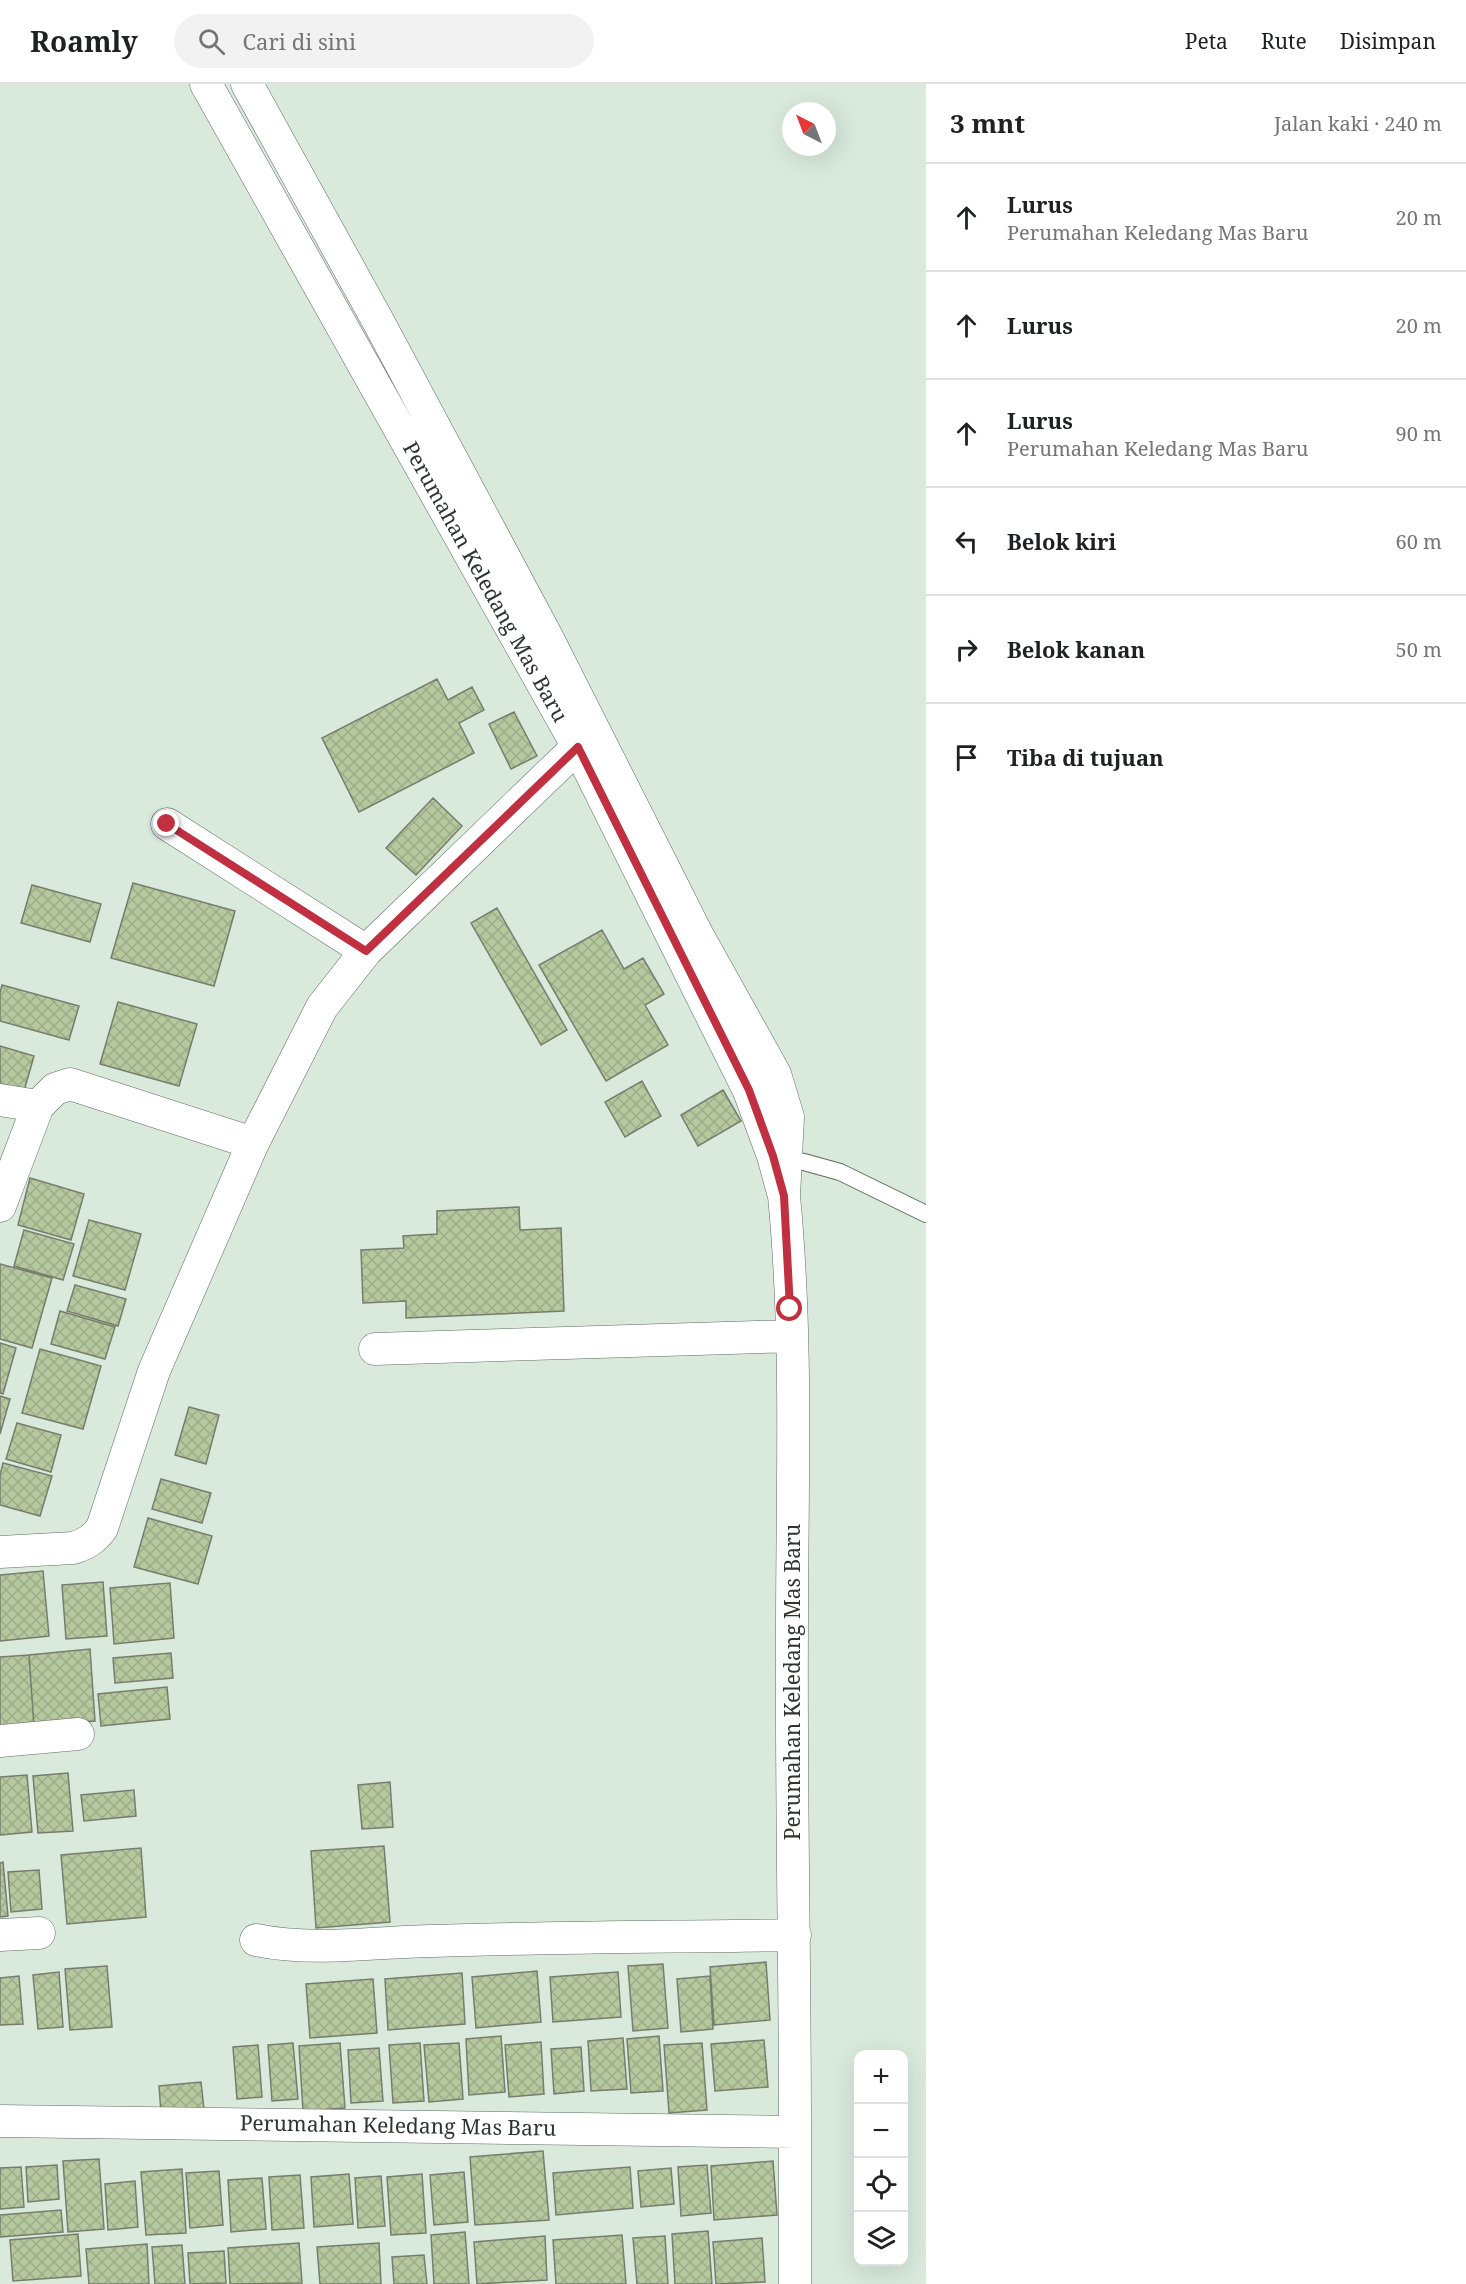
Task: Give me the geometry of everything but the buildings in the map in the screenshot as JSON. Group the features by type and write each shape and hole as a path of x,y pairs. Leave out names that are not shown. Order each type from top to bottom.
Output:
{"street":[{"name":"Perumahan Keledang Mas Baru","path":"206,84 586,739 781,1157 788,1232 792,1336 791,1759 795,1935 795,2284"},
{"path":"0,1552 73,1548 95,1537 102,1528 154,1371 253,1143 322,1007 366,951 586,739 547,637 378,321 247,84"},
{"path":"167,824 366,951"},
{"path":"0,1206 38,1107 55,1089 70,1084 253,1143"},
{"path":"0,1100 38,1107"},
{"path":"375,1349 792,1336"},
{"path":"0,1741 78,1734"},
{"path":"0,1935 39,1933"},
{"path":"256,1940 279,1945 316,1946 429,1941 795,1935"},
{"name":"Perumahan Keledang Mas Baru","path":"0,2121 795,2132"}],"lane":[{"path":"781,1157 840,1172 926,1214"}],"route":[{"path":"167,824 366,951 578,747 749,1090 773,1156 784,1196 788,1232 790,1309"}]}
